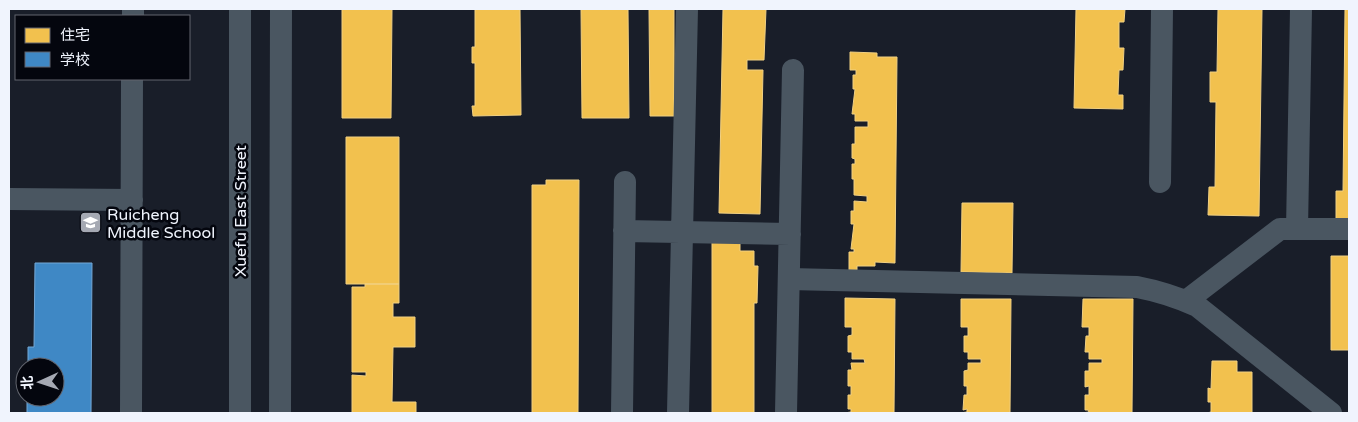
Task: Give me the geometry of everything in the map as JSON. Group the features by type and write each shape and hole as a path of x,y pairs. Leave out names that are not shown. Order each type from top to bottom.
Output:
{"street":[{"name":"Xuefu East Street","path":"240,9 240,413"},
{"path":"280,413 281,9"},
{"path":"678,413 687,9"},
{"path":"1160,182 1162,9"},
{"path":"1297,229 1301,9"},
{"path":"786,413 793,70"},
{"path":"131,413 132,80"},
{"path":"622,413 625,182"},
{"path":"9,199 132,200"},
{"path":"1186,301 1280,229 1349,230"},
{"path":"624,231 790,234"},
{"path":"789,279 1137,287 1163,293 1196,306 1331,413"}],"building: 住宅":[{"path":"342,9 392,9 391,118 342,118"},
{"path":"475,9 520,9 521,115 473,116 472,106 475,106 475,63 472,63 472,47 475,47"},
{"path":"581,9 628,9 629,118 582,118"},
{"path":"649,9 674,9 674,116 650,116"},
{"path":"723,9 766,9 764,60 747,60 747,70 763,70 760,214 719,213"},
{"path":"1076,9 1125,9 1124,22 1119,22 1119,48 1124,48 1123,70 1119,70 1118,95 1123,95 1123,109 1074,108"},
{"path":"1218,9 1262,9 1259,216 1208,215 1209,187 1215,187 1216,102 1210,102 1210,72 1217,72"},
{"path":"1345,9 1349,9 1349,220 1336,219 1336,191 1343,191"},
{"path":"850,52 877,53 877,57 897,57 895,263 875,262 875,266 857,266 857,270 849,270 849,252 854,252 854,249 851,249 854,224 851,224 851,211 854,211 854,201 867,202 867,196 854,195 852,164 855,164 855,159 852,158 852,144 855,144 855,127 868,127 868,121 855,121 855,114 852,114 855,89 853,89 853,75 856,75 856,70 850,70"},
{"path":"346,137 399,137 399,284 346,284"},
{"path":"546,180 579,180 578,413 532,413 532,185 546,185"},
{"path":"962,203 1013,203 1012,273 961,272"},
{"path":"712,242 740,243 740,251 754,251 754,266 758,266 757,303 754,303 754,413 712,413"},
{"path":"1331,256 1349,256 1349,350 1331,350"},
{"path":"365,284 399,284 399,303 393,303 393,317 415,317 415,347 393,347 392,402 416,402 416,413 352,413 352,375 366,376 366,372 352,372 352,287 365,287"},
{"path":"845,298 895,299 894,413 844,413 851,412 851,409 848,409 848,395 851,395 851,386 848,386 848,370 852,370 851,363 865,363 864,359 852,359 852,352 848,352 848,336 852,335 852,327 845,327"},
{"path":"961,299 1011,299 1010,413 960,413 967,412 967,409 963,410 964,395 967,395 967,386 964,386 964,371 968,370 968,363 981,363 981,359 968,359 968,352 964,352 964,336 968,336 968,327 961,327"},
{"path":"1083,299 1133,299 1132,413 1082,413 1089,412 1085,410 1085,395 1089,395 1089,386 1085,387 1085,371 1089,371 1089,363 1102,363 1102,359 1089,359 1089,352 1085,352 1086,336 1089,336 1089,327 1082,327"},
{"path":"1212,361 1237,361 1237,372 1252,372 1252,413 1207,413 1211,412 1211,402 1208,402 1208,388 1211,389"}],"building: 学校":[{"path":"35,263 92,263 91,413 27,413 27,407 65,407 65,357 28,357 28,347 34,347"}],"place":[{"name":"Ruicheng Middle School","path":"91,223"}]}
